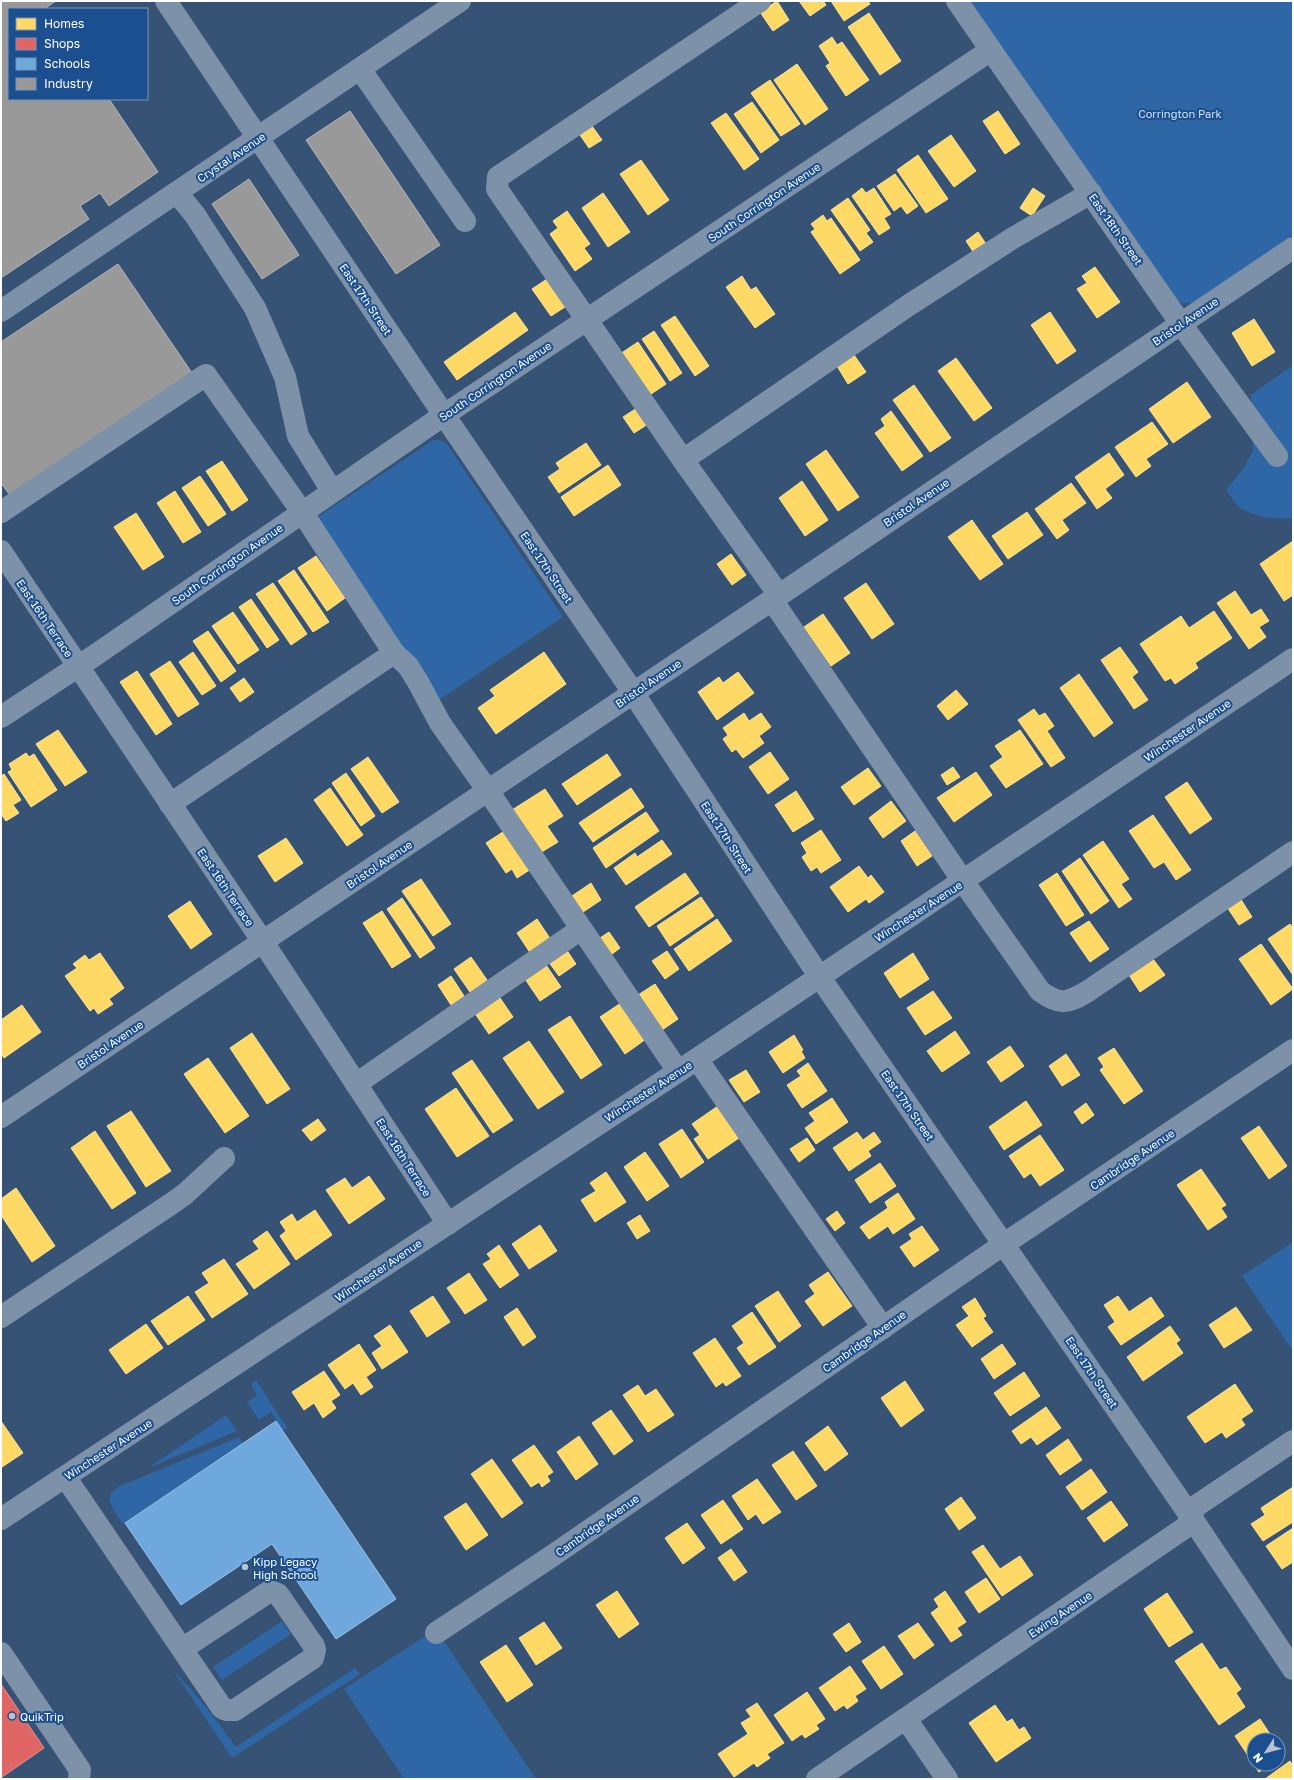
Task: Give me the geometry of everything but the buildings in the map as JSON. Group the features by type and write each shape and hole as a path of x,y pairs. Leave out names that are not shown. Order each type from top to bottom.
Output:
{"street":[{"name":"East 17th Street","path":"166,1 633,693 819,976 1191,1517 1293,1669"},
{"name":"Crystal Avenue","path":"1,311 460,1"},
{"path":"760,1 498,177 497,189 683,460 963,881 1040,991 1049,998 1060,1002 1072,1000 1088,991 1293,852"},
{"name":"East 18th Street","path":"957,1 1091,192 1181,324 1277,456"},
{"name":"South Corrington Avenue","path":"1,717 78,667 444,415 991,50"},
{"path":"360,69 465,221"},
{"path":"683,460 909,305 1013,238 1091,192"},
{"path":"177,193 195,215 255,308 285,377 298,436 332,491"},
{"name":"Bristol Avenue","path":"1,1117 775,598 1293,248"},
{"path":"1,512 206,375 302,512 394,653 408,666 440,723 488,791 678,1072"},
{"name":"East 16th Terrace","path":"1,551 263,942 448,1224"},
{"path":"170,804 394,653"},
{"name":"Winchester Avenue","path":"1,1519 678,1072 1293,659"},
{"path":"356,1084 581,929"},
{"name":"Cambridge Avenue","path":"436,1633 552,1556 1004,1244 1293,1050"},
{"path":"697,1059 883,1328"},
{"path":"1,1317 171,1204 185,1194 224,1158"},
{"name":"Ewing Avenue","path":"817,1779 1186,1527 1196,1506 1293,1441"},
{"path":"65,1477 222,1708 235,1710 313,1658 315,1650 314,1646 278,1594 270,1591 182,1649"},
{"path":"1,1653 80,1770 79,1779"},
{"path":"906,1719 947,1779"}],"green space":[{"name":"Corrington Park","path":"967,1 1293,1 1293,235 1194,303 1182,303 1170,296"},
{"path":"1293,365 1293,518 1280,519 1252,514 1240,508 1226,490 1243,469 1253,451 1251,395"},
{"path":"433,440 440,440 447,444 563,617 436,702 313,520"},
{"path":"1293,1242 1293,1351 1242,1276"},
{"path":"256,1380 287,1428 282,1431 271,1412 259,1420 247,1402 257,1395 252,1387 252,1383"},
{"path":"226,1415 237,1431 148,1468"},
{"path":"239,1437 243,1443 123,1524 113,1509 110,1495 120,1486"},
{"path":"282,1621 291,1634 222,1680 213,1667"},
{"path":"436,1629 536,1779 404,1779 344,1689"},
{"path":"172,1668 206,1707 236,1747 355,1668 360,1674 232,1758"}],"place":[{"name":"Kipp Legacy High School","path":"245,1567"},
{"name":"QuikTrip","path":"12,1716"}]}
